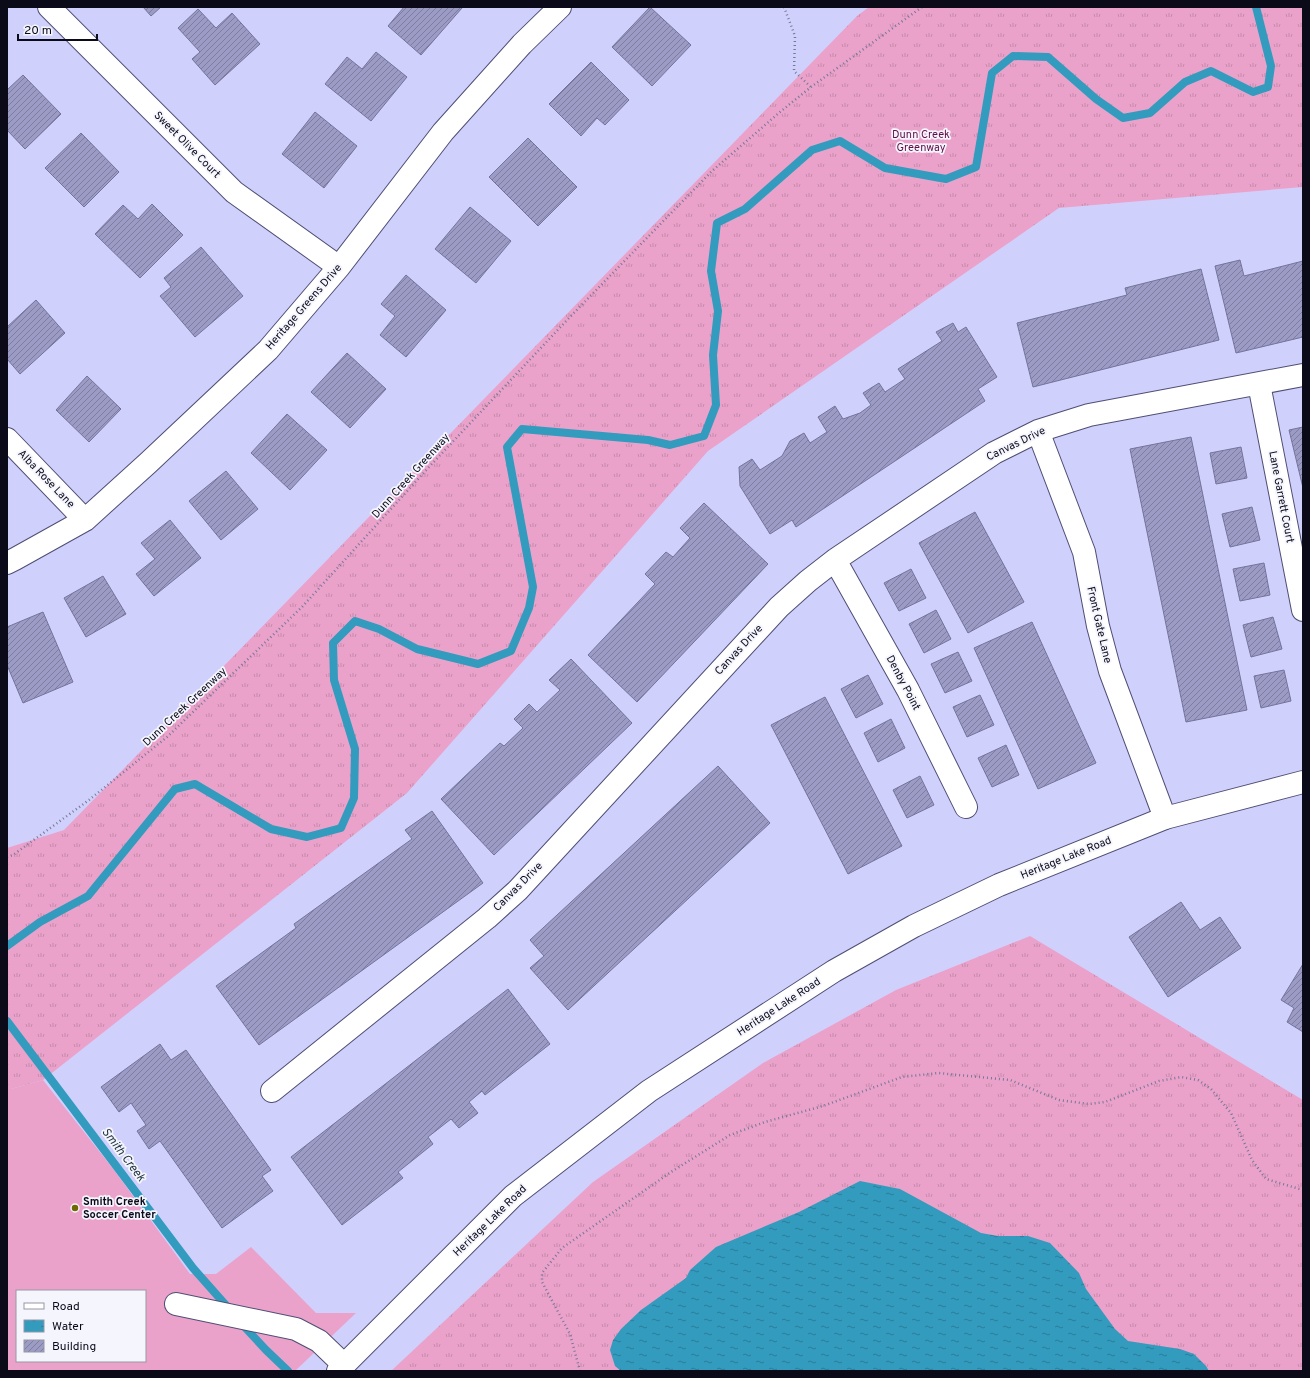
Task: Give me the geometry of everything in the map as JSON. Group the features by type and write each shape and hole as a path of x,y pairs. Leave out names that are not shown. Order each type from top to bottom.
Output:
{"street":[{"name":"Sweet Olive Court","path":"49,7 234,192 339,267"},
{"name":"Heritage Greens Drive","path":"7,563 85,520 268,350 339,267 443,132 522,44 560,7"},
{"name":"Canvas Drive","path":"272,1091 481,923 512,894 779,607 808,581 835,560 994,452 1038,431 1089,415 1303,375"},
{"name":"Lane Garrett Court","path":"1258,384 1298,560 1303,610"},
{"name":"Front Gate Lane","path":"1038,431 1084,552 1098,626 1110,671 1166,818"},
{"name":"Alba Rose Lane","path":"7,439 85,520"},
{"name":"Denby Point","path":"835,560 908,690 966,807"},
{"name":"Heritage Lake Road","path":"341,1368 513,1196 649,1091 834,971 914,926 999,885 1166,818 1303,782"},
{"path":"176,1304 296,1329 319,1341 341,1368"}],"path":[{"path":"784,7 795,36 794,71 811,87"},
{"name":"Dunn Creek Greenway","path":"7,857 13,855 89,800 167,737 302,607 429,467 564,324 712,171 811,87 922,7"},
{"path":"580,1371 570,1334 542,1282 542,1273 562,1248 670,1172 730,1135 765,1122 823,1106 902,1077 938,1073 1010,1080 1059,1100 1090,1104 1105,1102 1159,1081 1181,1077 1198,1080 1211,1089 1231,1113 1252,1160 1266,1179 1303,1190"}],"green space":[{"name":"Dunn Creek Greenway","path":"869,7 1303,7 1303,187 1059,208 708,451 407,793 43,1080 7,1089 7,848 64,830 857,16"},
{"path":"1030,936 1303,1100 1303,1371 391,1371 593,1182 763,1063 896,990"},
{"name":"Smith Creek Soccer Center","path":"43,1080 114,1170 190,1274 216,1274 251,1247 316,1313 356,1313 295,1371 7,1371 7,1089"}],"water":[{"path":"860,1181 900,1189 981,1233 998,1236 1028,1236 1050,1243 1079,1273 1086,1289 1115,1329 1128,1341 1180,1349 1194,1354 1209,1371 621,1371 615,1366 610,1350 613,1340 621,1329 641,1310 686,1278 690,1270 716,1247 799,1212"}],"building":[{"path":"143,7 161,7 151,16"},
{"path":"404,7 462,8 421,55 388,26"},
{"path":"650,7 691,45 652,86 612,47"},
{"path":"198,9 216,28 232,13 260,44 215,85 192,59 200,52 178,28"},
{"path":"376,52 407,77 371,121 325,84 347,57 362,69"},
{"path":"591,62 629,100 605,125 597,118 581,136 549,104"},
{"path":"23,75 61,114 25,149 7,130 7,90"},
{"path":"315,112 357,146 324,188 282,154"},
{"path":"81,133 119,172 84,207 45,168"},
{"path":"528,138 577,187 538,226 489,177"},
{"path":"152,204 183,235 140,278 95,234 123,205 138,219"},
{"path":"470,207 511,241 476,283 435,249"},
{"path":"201,247 243,296 195,337 160,296 171,287 164,278"},
{"path":"1240,260 1244,276 1303,261 1303,337 1236,353 1215,266"},
{"path":"1201,269 1219,340 1033,387 1017,323 1127,295 1125,288"},
{"path":"406,275 446,310 406,357 380,335 395,316 381,304"},
{"path":"36,300 65,333 20,374 7,359 7,327"},
{"path":"953,323 958,332 966,327 997,377 978,389 985,401 796,527 792,520 770,534 740,486 739,467 752,459 760,470 782,456 790,441 804,433 810,443 827,432 818,417 835,406 843,419 860,413 871,405 863,393 879,383 885,392 905,379 898,369 942,341 936,332"},
{"path":"347,353 386,389 350,428 311,392"},
{"path":"87,376 121,409 89,442 56,410"},
{"path":"287,414 327,450 290,490 251,453"},
{"path":"1303,427 1303,488 1289,430"},
{"path":"1191,437 1247,710 1186,722 1130,449"},
{"path":"1241,447 1247,478 1216,484 1210,453"},
{"path":"226,471 258,509 221,540 189,501"},
{"path":"704,503 768,564 637,702 588,655 655,584 645,574 666,552 673,557 690,538 680,528"},
{"path":"1252,507 1260,540 1230,547 1222,514"},
{"path":"975,512 1024,602 968,633 919,543"},
{"path":"170,520 201,558 154,596 136,574 155,559 141,543"},
{"path":"1264,563 1270,595 1240,601 1233,569"},
{"path":"911,569 926,598 899,611 884,583"},
{"path":"103,576 126,614 86,637 64,598"},
{"path":"936,610 951,639 924,653 909,624"},
{"path":"43,612 73,682 23,703 7,665 7,627"},
{"path":"1273,617 1282,649 1251,657 1243,625"},
{"path":"1032,622 1096,763 1038,789 974,648"},
{"path":"958,652 972,681 945,693 931,664"},
{"path":"571,659 632,723 494,855 441,799 500,743 504,746 523,728 514,719 529,704 537,712 560,690 549,680"},
{"path":"1284,670 1291,701 1261,708 1254,676"},
{"path":"868,675 883,704 856,718 841,689"},
{"path":"980,695 994,725 967,737 953,707"},
{"path":"825,697 902,846 848,874 771,725"},
{"path":"891,719 905,748 878,762 864,733"},
{"path":"1006,745 1019,775 992,787 978,758"},
{"path":"718,766 770,823 568,1010 530,968 544,956 530,940"},
{"path":"920,776 934,805 907,818 893,790"},
{"path":"432,811 483,883 259,1045 216,986 296,928 294,924 412,839 405,830"},
{"path":"1181,902 1200,930 1220,917 1241,948 1168,997 1129,937"},
{"path":"1303,964 1303,1032 1287,1022 1294,1008 1281,1000"},
{"path":"508,989 550,1044 485,1095 482,1091 469,1102 478,1113 459,1128 451,1119 428,1137 433,1144 398,1172 403,1178 342,1225 291,1157"},
{"path":"160,1044 171,1060 186,1050 271,1170 262,1176 273,1191 222,1228 160,1141 149,1149 137,1131 146,1125 131,1103 119,1112 101,1087"}],"waterway":[{"path":"7,946 40,922 88,896 175,789 195,784 271,829 307,837 341,828 354,798 355,749 334,680 333,643 355,621 379,629 417,649 478,664 511,651 529,608 533,587 507,447 522,429 648,440 670,445 704,436 716,405 713,355 718,311 711,271 717,223 745,209 812,150 840,141 885,168 946,179 976,167 992,73 1013,56 1048,57 1096,99 1123,118 1150,113 1185,82 1211,71 1253,92 1268,87 1271,66 1256,7"},
{"name":"Smith Creek","path":"7,1021 193,1268 231,1311"},
{"name":"Smith Creek","path":"241,1323 288,1371"}],"place":[{"name":"Smith Creek Soccer Center","path":"75,1208"}]}
